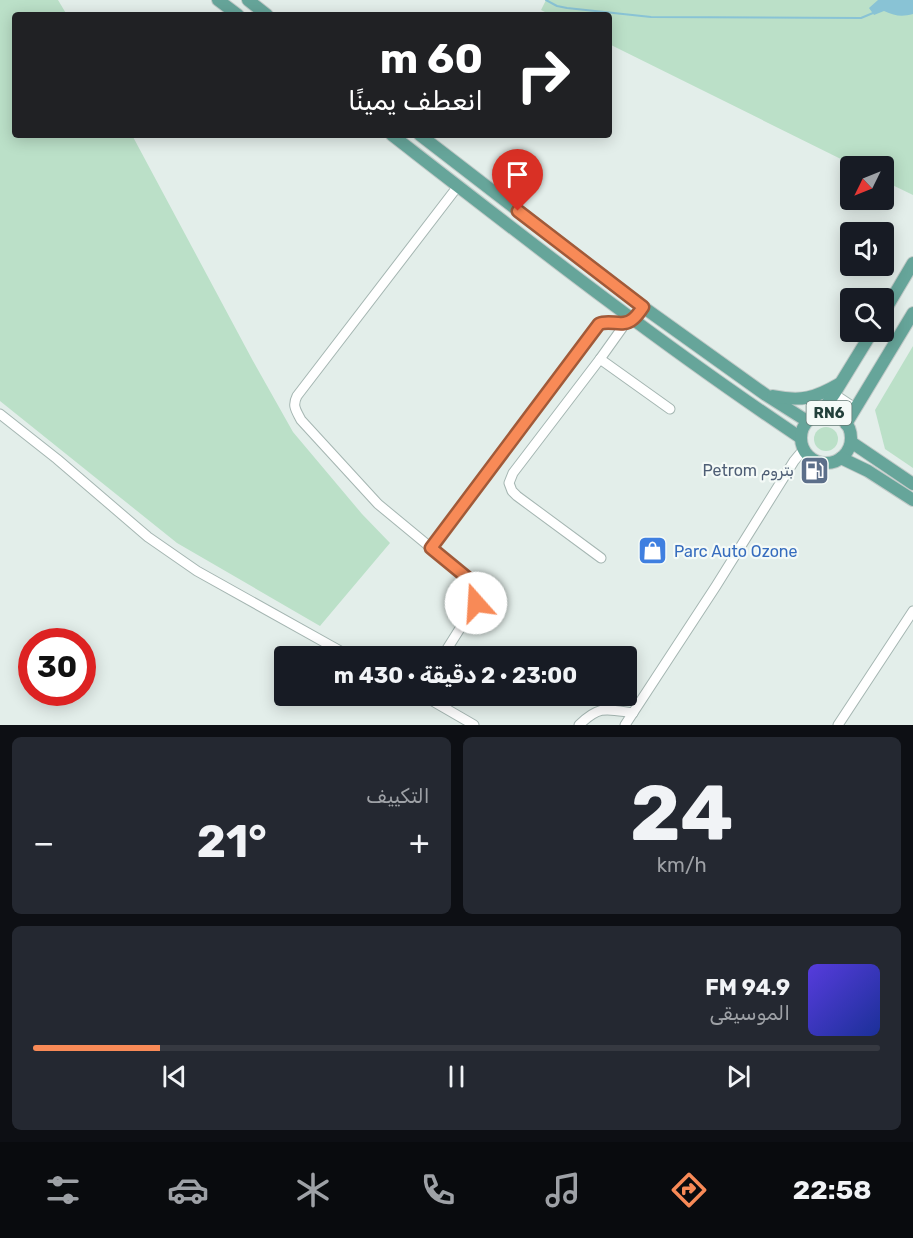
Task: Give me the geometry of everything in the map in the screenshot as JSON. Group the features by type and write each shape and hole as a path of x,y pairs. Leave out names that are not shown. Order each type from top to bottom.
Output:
{"main road":[{"path":"250,2 263,12"},
{"path":"396,138 629,321 779,424 802,444"},
{"path":"424,138 643,307 766,395 807,421"},
{"path":"439,171 447,156"},
{"path":"894,295 913,263"},
{"name":"RN6","path":"846,424 913,313"},
{"name":"RN6","path":"820,414 866,342"},
{"path":"766,395 790,399 806,398 837,389"},
{"name":"RN6","path":"820,414 835,414 850,429 851,442 846,454 830,463 812,459 802,444 802,429 807,421 820,414"},
{"name":"RN6","path":"851,442 913,484"},
{"name":"RN6","path":"841,458 856,464 913,500"}],"street":[{"path":"471,197 481,183"},
{"path":"449,646 476,603 477,592 470,580 378,504 301,420 294,402 458,186"},
{"path":"601,558 517,496 509,483 513,473 629,321 643,307"},
{"path":"431,548 599,324 629,321"},
{"path":"600,359 670,409"},
{"path":"837,389 855,408"},
{"path":"779,424 788,409"},
{"path":"0,414 57,459 148,537 196,571 331,646"},
{"path":"625,725 716,586 794,461 802,444"},
{"path":"868,471 876,460"},
{"path":"838,725 913,611"},
{"path":"441,706 474,725"},
{"path":"579,725 596,711 605,709 633,713"}],"green space":[{"path":"0,0 58,0 65,12 12,12 12,138 134,138 293,432 362,514 390,543 320,626 177,543 0,401"},
{"path":"546,0 913,0 913,195 894,186 894,156 840,156 840,159 612,45 612,12 545,12 541,10"},
{"path":"913,346 913,468 885,449 875,410"},
{"path":"826,427 831,428 837,434 837,444 831,450 826,451 821,450 815,444 814,439 815,434 821,428"}],"water":[{"path":"878,0 913,0 913,14 898,16 884,11 874,15 869,8"}],"waterway":[{"path":"546,0 557,6 604,12"},
{"path":"612,13 651,17 861,18 873,13"}],"place":[{"name":"Petrom بتروم","path":"815,470"},
{"name":"Parc Auto Ozone","path":"653,551"}],"route":[{"path":"476,603 477,592 470,580 431,548 599,324 602,322 625,324 633,319 643,307 518,211"}]}
